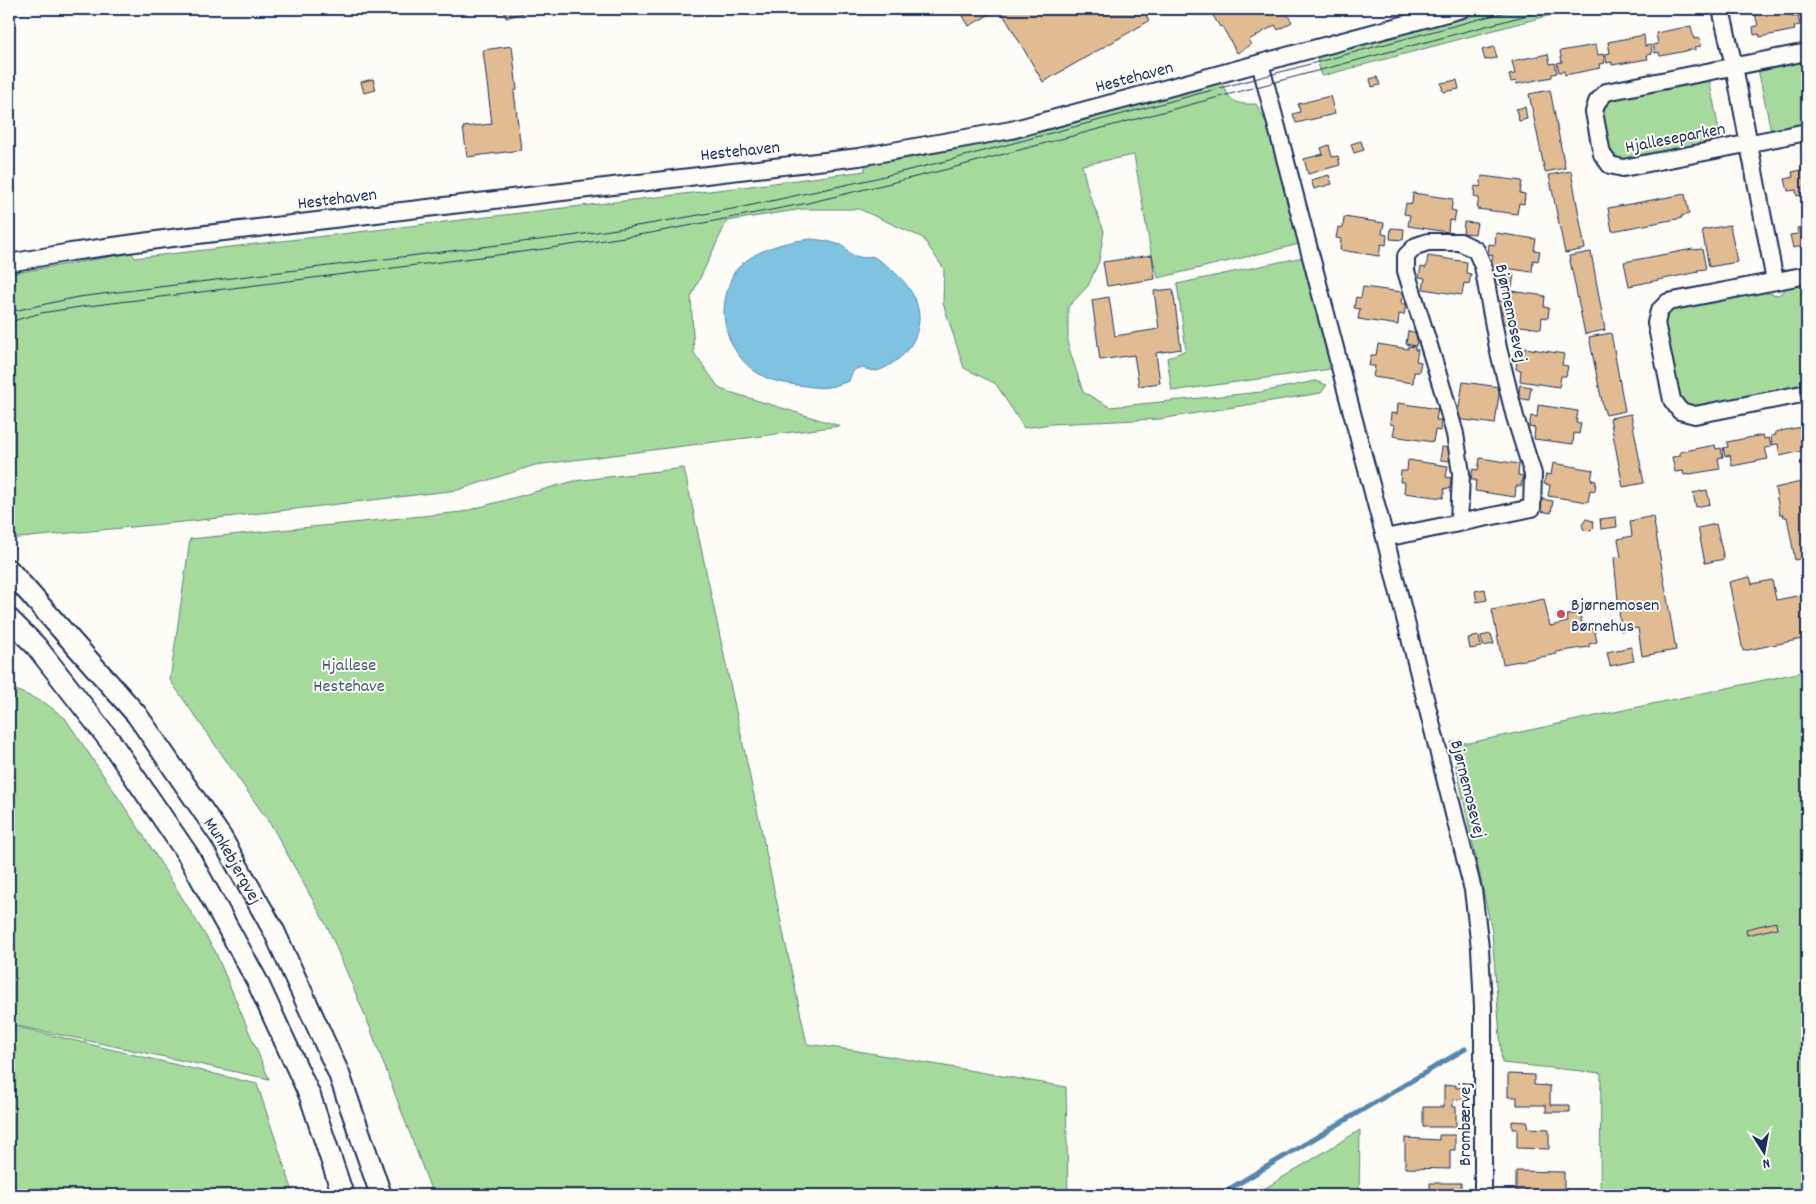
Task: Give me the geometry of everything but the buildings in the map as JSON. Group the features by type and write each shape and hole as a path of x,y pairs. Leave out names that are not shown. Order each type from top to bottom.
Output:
{"street":[{"name":"Hestehaven","path":"9,263 164,239 859,157 1011,130 1462,9"},
{"name":"Hjalleseparken","path":"1721,9 1734,66 1775,281"},
{"name":"Hjalleseparken","path":"1807,52 1606,92 1597,102 1594,112 1602,154 1610,165 1622,168 1807,132"},
{"name":"Bjørnemosevej","path":"1260,63 1385,538 1473,890 1480,948 1484,1054"},
{"name":"Bjørnemosevej","path":"1385,538 1459,523 1532,508 1533,474 1515,416 1498,348 1484,266 1476,250 1460,242 1428,242 1416,246 1406,256 1406,271 1455,434 1461,473 1459,523"},
{"path":"1807,275 1668,302 1659,311 1656,323 1672,400 1680,411 1695,415 1807,393"},
{"name":"Munkebjergvej","path":"9,570 137,716 221,836 274,930 339,1074 381,1195"},
{"name":"Munkebjergvej","path":"9,619 36,646 110,741 188,855 261,990 310,1096 343,1195"},
{"name":"Brombærvej","path":"1483,1195 1484,1054"}],"green space":[{"path":"1498,9 1573,9 1322,76 1316,57"},
{"path":"1807,59 1807,124 1771,131 1758,69"},
{"path":"1709,79 1721,141 1620,160 1610,152 1602,111 1611,98"},
{"path":"1221,82 1230,98 1242,104 1256,104 1266,122 1300,244 1158,278 1150,247 1134,155 1082,165 1089,194 1104,231 1099,261 1088,286 1068,307 1068,345 1083,392 1110,407 1261,392 1315,381 1327,385 1321,393 1160,419 1051,424 1024,428 996,384 964,368 943,303 944,269 923,238 859,209 803,209 727,221 691,297 694,353 720,389 840,426 535,465 458,490 193,521 9,539 9,274 132,253 135,258 865,171 865,165 986,144"},
{"path":"1303,257 1331,369 1172,391 1167,358 1186,350 1177,284"},
{"path":"1807,283 1807,385 1692,407 1679,399 1664,322 1673,309 1762,292 1778,295 1790,286"},
{"name":"Hjallese Hestehave","path":"684,468 807,1044 1066,1087 1068,1195 433,1195 369,1025 328,928 273,828 170,680 190,539 462,512 574,481"},
{"path":"1807,671 1807,1195 1600,1195 1601,1073 1502,1063 1492,932 1451,742 1469,743"},
{"path":"9,687 45,703 65,718 142,833 215,951 269,1079 9,1024"},
{"path":"9,1025 257,1084 294,1195 9,1195"},
{"path":"1360,1130 1359,1195 1254,1195"}],"water":[{"path":"812,239 844,246 851,255 864,258 872,256 883,263 912,292 919,316 918,329 912,343 897,360 877,371 863,368 857,369 851,375 849,381 823,388 780,382 767,378 753,370 737,353 731,342 724,320 724,308 731,277 745,261 772,247"}],"waterway":[{"path":"1219,1195 1465,1049"}],"tram line":[{"path":"9,312 78,297 571,236 743,207 946,161 1517,9"},
{"path":"9,322 41,313 80,307 537,250 651,233 808,203 948,169 1550,9"}],"place":[{"name":"Bjørnemosen Børnehus","path":"1561,614"}]}
